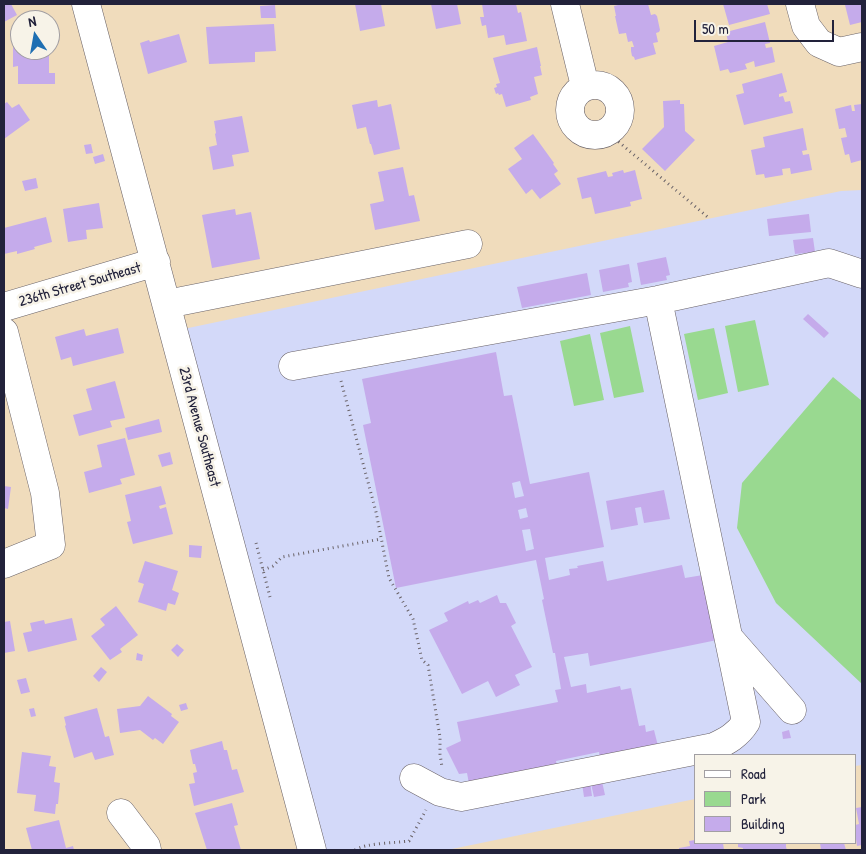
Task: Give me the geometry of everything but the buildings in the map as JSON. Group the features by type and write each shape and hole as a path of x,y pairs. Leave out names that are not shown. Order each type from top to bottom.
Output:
{"street":[{"name":"23rd Avenue Southeast","path":"86,4 312,850"},
{"path":"565,4 585,86"},
{"path":"800,4 806,26 819,43 839,52 862,47"},
{"path":"594,84 610,90 616,95 619,103 620,111 614,127 600,135 583,133 572,121 569,113 573,97 585,86 594,84"},
{"path":"167,304 468,244"},
{"name":"236th Street Southeast","path":"4,307 156,262"},
{"path":"293,366 658,300 829,263 862,274"},
{"path":"414,778 440,792 461,797 714,746 726,741 741,730 746,722 658,300"},
{"path":"4,332 45,493 51,545 4,564"},
{"path":"728,637 792,710"},
{"path":"121,813 147,850"}],"path":[{"path":"607,132 710,219"},
{"path":"336,358 376,512 389,578 413,619 422,660 428,665 440,737 440,754 444,779 440,792 430,803 409,841 360,847 355,850"},
{"path":"263,570 273,566 282,557 381,539"},
{"path":"256,543 270,597"}],"shaded area":[{"path":"862,190 862,765 856,766 856,754 694,754 694,799 447,850 312,850 174,331 841,191"}],"green space":[{"path":"755,320 769,385 738,392 725,326"},
{"path":"630,326 644,392 614,398 600,333"},
{"path":"714,328 728,393 698,400 684,334"},
{"path":"590,334 604,400 574,406 560,341"},
{"path":"833,377 862,401 862,684 776,603 737,528 742,483"}]}
